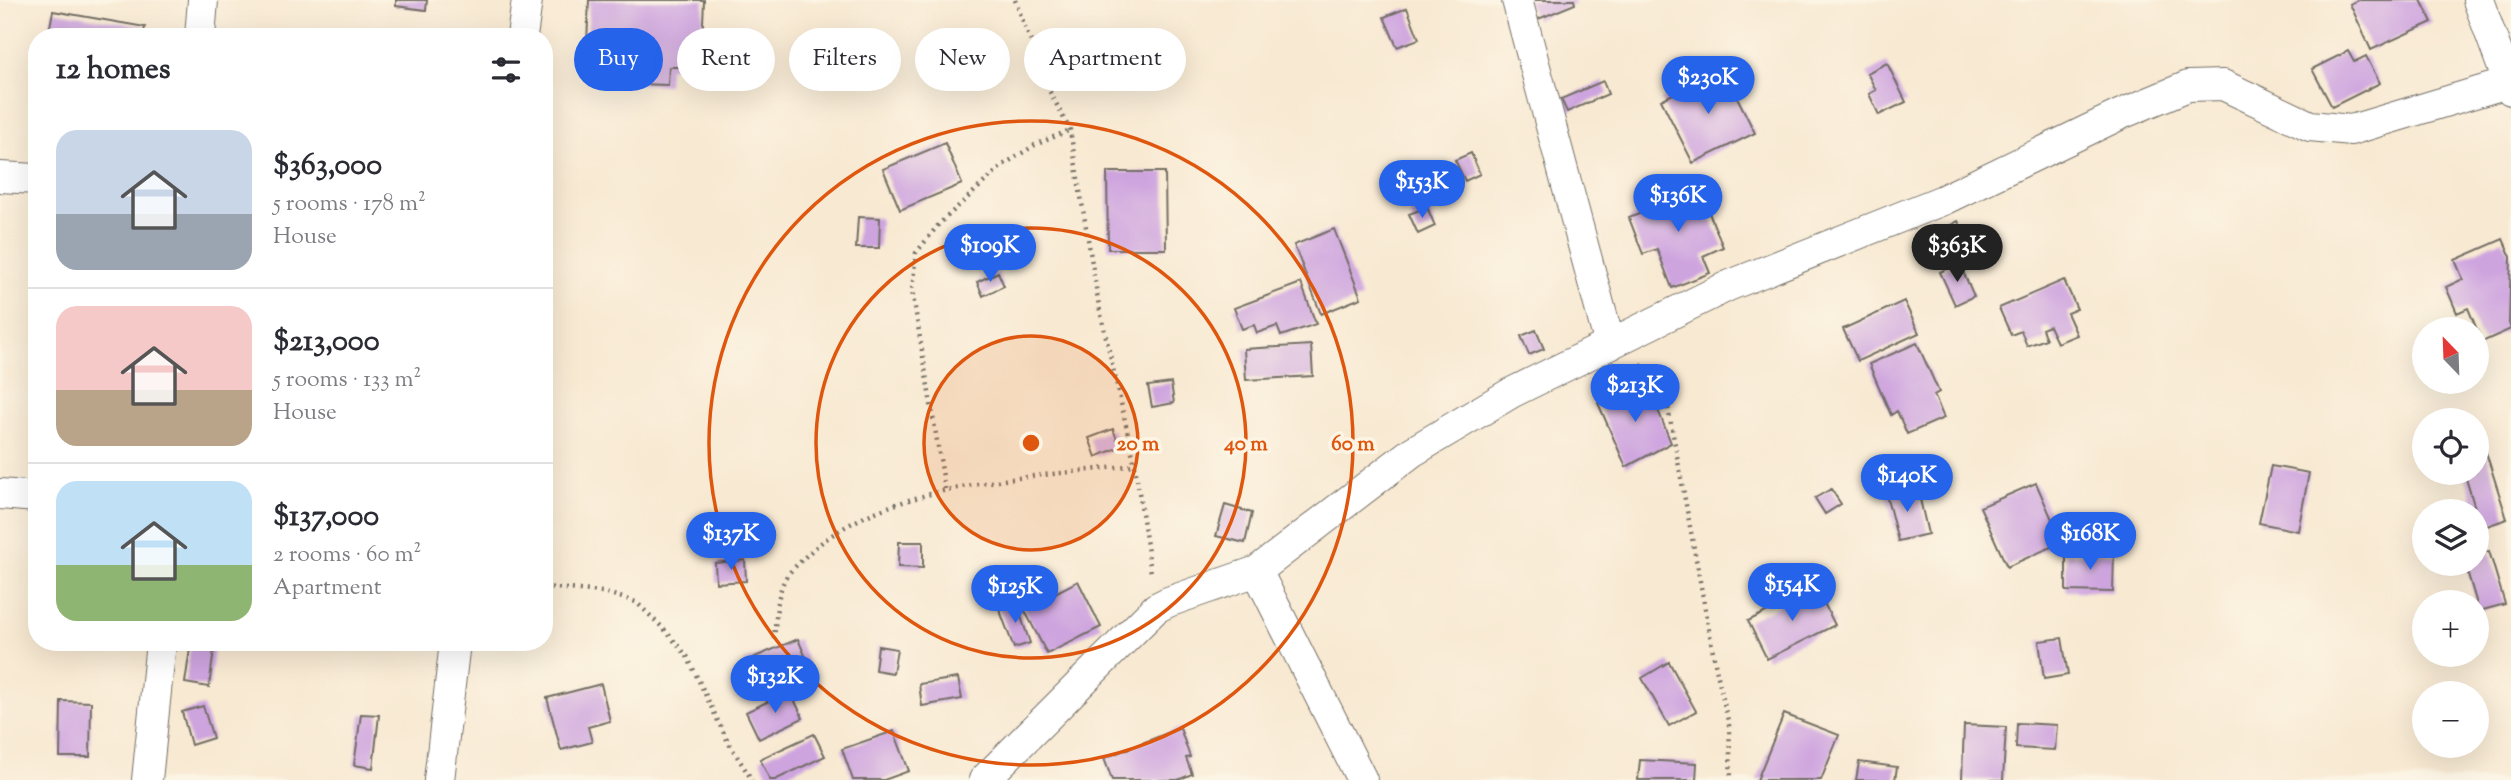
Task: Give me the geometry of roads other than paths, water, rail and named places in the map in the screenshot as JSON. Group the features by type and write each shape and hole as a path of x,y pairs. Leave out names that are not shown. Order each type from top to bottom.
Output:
{"street":[{"path":"201,28 203,0"},
{"path":"524,28 527,0"},
{"path":"1517,0 1610,345"},
{"path":"984,780 1156,608 1257,571 1412,452 1511,393 1728,286 1943,201 2119,116 2188,86 2222,85 2310,126 2351,130 2510,86 2478,0"},
{"path":"0,177 28,179"},
{"path":"0,494 28,496"},
{"path":"1257,571 1362,780"},
{"path":"147,780 160,651"},
{"path":"439,780 454,651"}]}
